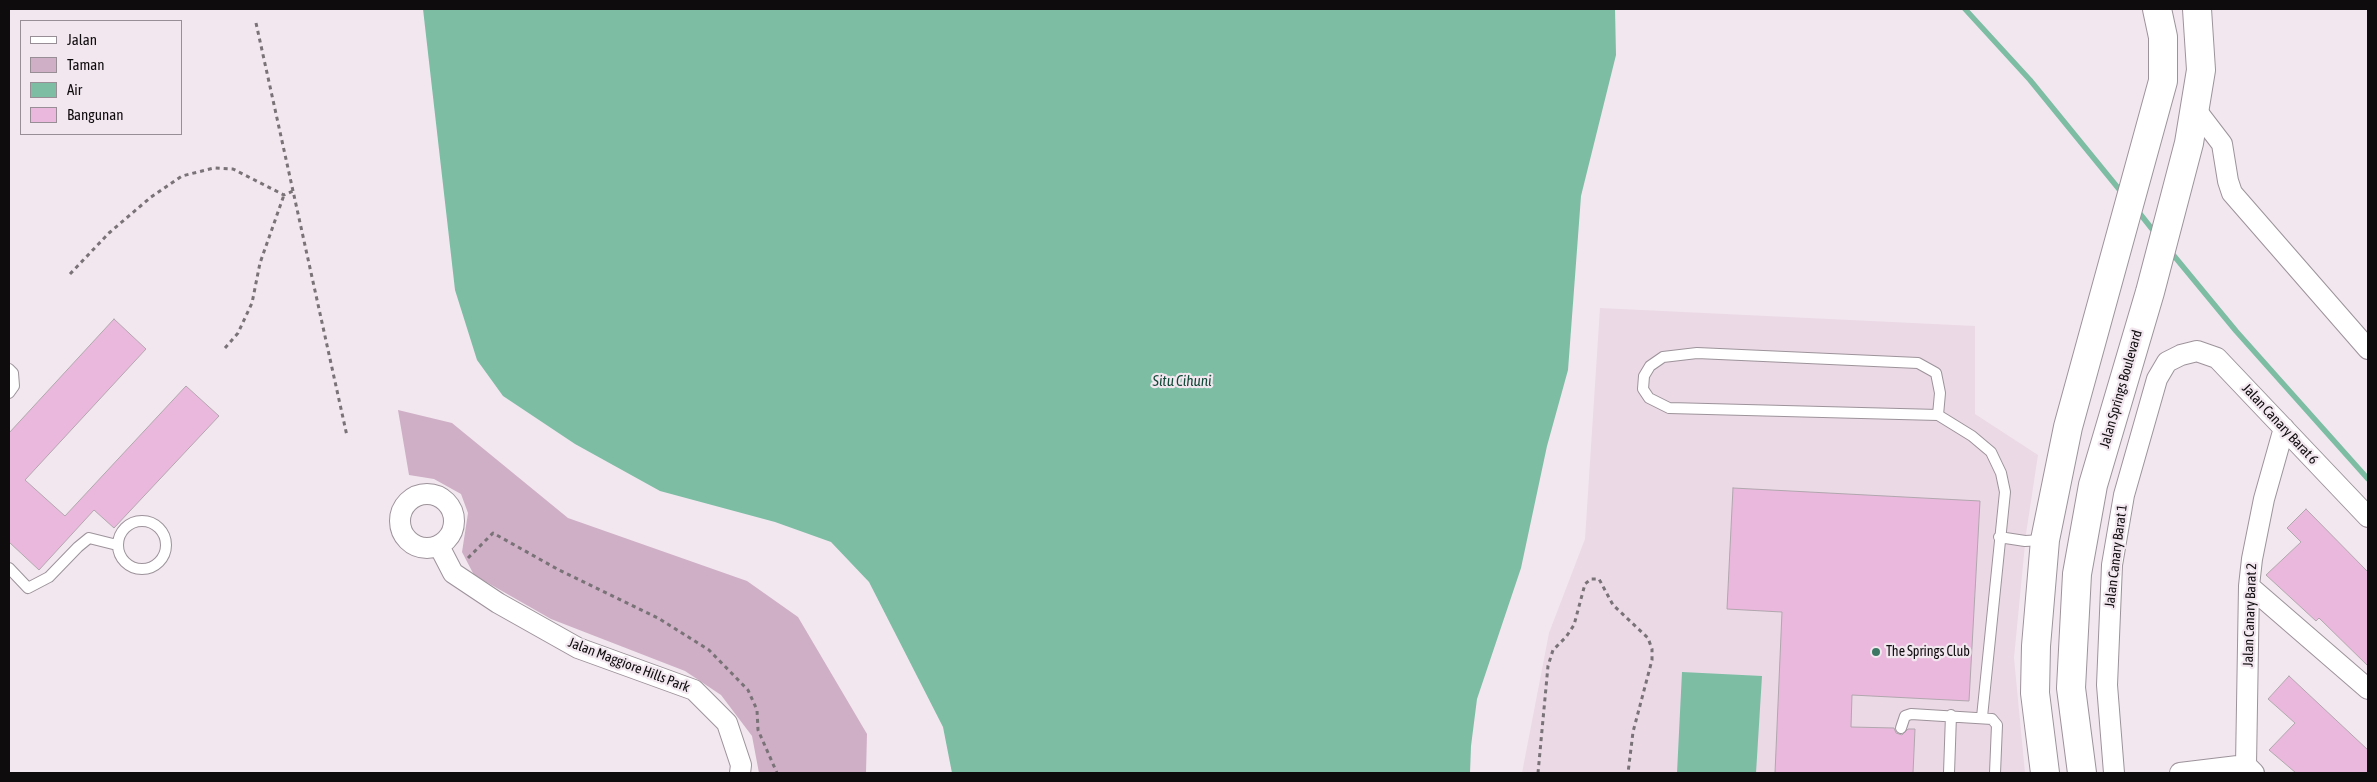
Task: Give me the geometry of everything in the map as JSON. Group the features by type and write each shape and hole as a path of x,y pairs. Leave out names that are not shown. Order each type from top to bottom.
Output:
{"main road":[{"path":"2045,773 2036,693 2036,646 2045,540 2068,426 2163,81 2163,37 2156,9"},
{"name":"Jalan Springs Boulevard","path":"2082,773 2071,688 2077,574 2093,485 2150,292 2189,143 2196,110 2201,70 2197,9"}],"street":[{"path":"2196,110 2222,144 2232,193 2359,325 2368,349"},
{"name":"Jalan Canary Barat 6","path":"2181,355 2197,351 2216,358 2368,517"},
{"name":"Jalan Canary Barat 1","path":"2114,773 2107,685 2112,565 2124,495 2157,379 2167,362 2181,355"},
{"name":"Jalan Canary Barat 2","path":"2250,769 2250,586 2252,559 2264,499 2284,428"},
{"name":"Jalan Maggiore Hills Park","path":"439,546 453,573 498,603 578,648 694,690 727,723 740,765 740,773"},
{"path":"2250,586 2368,689"},
{"path":"2180,773 2250,769"}],"lane":[{"path":"1938,415 1940,393 1936,373 1918,363 1698,353 1663,357 1650,366 1644,376 1643,388 1649,398 1669,408 1938,415 1972,436 1991,452 2002,473 2005,492 1982,717"},
{"path":"9,369 13,373 14,386 9,393"},
{"path":"138,521 154,524 165,537 165,554 154,566 138,569 123,561 117,545 123,529 138,521"},
{"path":"1999,537 2026,541 2045,540"},
{"path":"9,568 28,588 49,577 78,546 89,538 117,545"},
{"path":"1901,728 1905,716 1911,714 1992,718 1997,725 1995,773"},
{"path":"1949,773 1952,715"}],"path":[{"path":"256,24 347,436"},
{"path":"70,274 109,234 151,197 182,176 214,168 233,169 284,194 293,191"},
{"path":"225,348 238,333 252,302 260,263 284,194"},
{"path":"453,573 493,533 559,570 658,618 708,650 748,690 756,710 758,730 777,773"},
{"path":"1538,773 1548,666 1553,650 1566,637 1574,625 1585,584 1591,579 1600,580 1613,605 1648,638 1652,649 1652,660 1633,732 1628,773"}],"shaded area":[{"path":"1600,308 1975,326 1975,414 2038,455 2026,534 2014,658 2025,773 1522,773 1549,633 1585,539"}],"green space":[{"path":"398,410 452,423 568,518 747,581 798,617 867,734 866,773 759,773 752,736 721,695 685,671 551,619 474,575 462,552 468,513 461,494 434,479 409,475"}],"water":[{"name":"Situ Cihuni","path":"423,9 1615,9 1616,55 1581,196 1568,370 1547,446 1521,568 1477,699 1471,746 1470,773 952,773 943,727 869,582 831,542 775,522 660,491 575,444 503,396 477,360 455,290"},
{"path":"1682,672 1762,676 1756,773 1677,773"}],"building":[{"path":"114,319 146,349 25,480 65,516 186,386 219,416 114,528 94,510 39,570 9,542 9,433"},
{"name":"The Springs Club","path":"1733,488 1980,501 1969,701 1852,695 1851,727 1894,728 1896,733 1902,735 1908,729 1915,729 1913,773 1775,773 1782,612 1727,609"},
{"path":"2306,509 2368,572 2368,666 2319,618 2316,621 2266,575 2301,542 2287,528"},
{"path":"2289,676 2368,750 2368,773 2296,773 2269,750 2295,723 2268,699"}],"waterway":[{"path":"1965,9 2030,80 2123,194"},
{"path":"2137,210 2156,234"},
{"path":"2170,251 2236,331 2368,479"}],"place":[{"name":"The Springs Club","path":"1876,652"}]}
